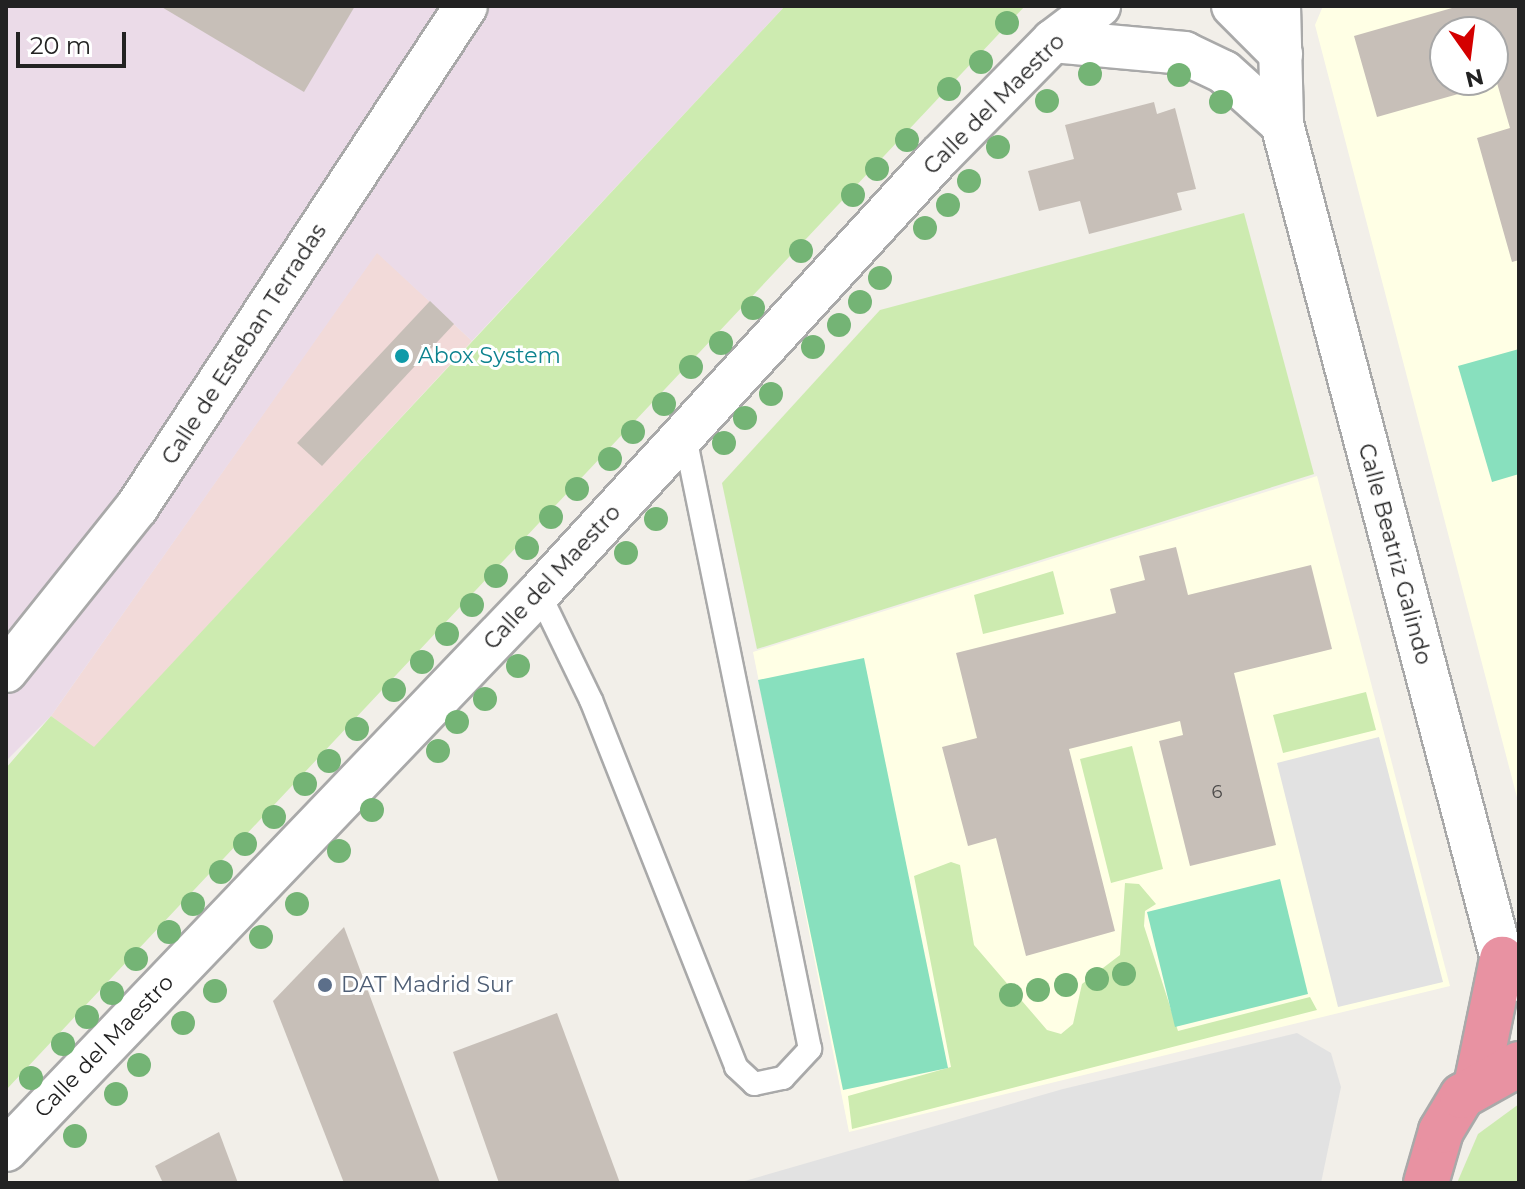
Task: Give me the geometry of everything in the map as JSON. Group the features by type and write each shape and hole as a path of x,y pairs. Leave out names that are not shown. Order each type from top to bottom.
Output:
{"highway":[{"path":"1427,1167 1499,1073 1510,970"}],"street":[{"name":"Calle de Esteban Terradas","path":"6,671 137,507 466,6"},
{"name":"Calle del Maestro","path":"6,1150 539,593 684,432 1053,41 1099,6"},
{"name":"Calle Beatriz Galindo","path":"1261,20 1276,119 1510,970"},
{"path":"1053,41 1184,53 1224,72 1276,119"}],"lane":[{"path":"539,593 591,700 736,1067 754,1084 783,1078 810,1049 684,432"}],"shaded area":[{"path":"6,6 785,6 472,341 377,253 51,716 6,761"},
{"path":"1323,6 1519,6 1519,805 1315,25"},
{"path":"377,252 472,341 94,748 51,716"},
{"path":"1317,476 1450,986 849,1132 753,652"},
{"path":"1379,737 1443,982 1338,1007 1277,763"},
{"path":"1297,1033 1331,1053 1341,1087 1321,1183 738,1183 1063,1089"}],"green space":[{"path":"785,6 1025,6 6,1090 6,768 51,716 94,747"},
{"path":"1244,213 1314,474 757,649 722,483 880,310"},
{"path":"1519,349 1519,474 1492,482 1458,366"},
{"path":"1053,571 1064,614 983,634 974,595"},
{"path":"864,658 948,1068 843,1090 758,680"},
{"path":"1366,692 1376,730 1283,753 1273,715"},
{"path":"1132,746 1163,869 1111,883 1080,759"},
{"path":"951,862 960,865 974,945 1047,1030 1061,1034 1073,1024 1082,984 1120,955 1125,883 1139,884 1156,904 1145,911 1144,926 1178,1031 1310,997 1317,1010 852,1129 848,1096 951,1067 914,876"},
{"path":"1280,879 1308,994 1175,1027 1147,912"},
{"path":"1519,1104 1519,1183 1457,1183 1478,1134"}],"building":[{"path":"160,6 355,6 304,92"},
{"path":"1459,6 1519,6 1519,260 1512,262 1477,138 1510,128 1501,96 1509,96 1509,16 1429,16 1429,96 1451,96 1377,117 1354,36"},
{"path":"1154,102 1157,114 1175,108 1196,189 1177,193 1182,210 1089,234 1080,201 1039,211 1028,171 1074,159 1065,125"},
{"name":"Abox System","path":"430,301 454,324 322,466 297,443"},
{"path":"1176,547 1188,595 1311,565 1332,649 1234,673 1276,845 1190,866 1159,741 1183,735 1180,721 1069,749 1115,931 1026,956 996,838 968,846 942,747 977,738 956,653 1116,613 1110,589 1145,580 1139,556"},
{"path":"344,927 440,1183 344,1183 273,1001"},
{"path":"557,1013 620,1183 499,1183 453,1052"},
{"path":"219,1132 238,1183 163,1183 155,1166"}],"place":[{"name":"Abox System","path":"402,356"},
{"name":"DAT Madrid Sur","path":"325,985"}]}
